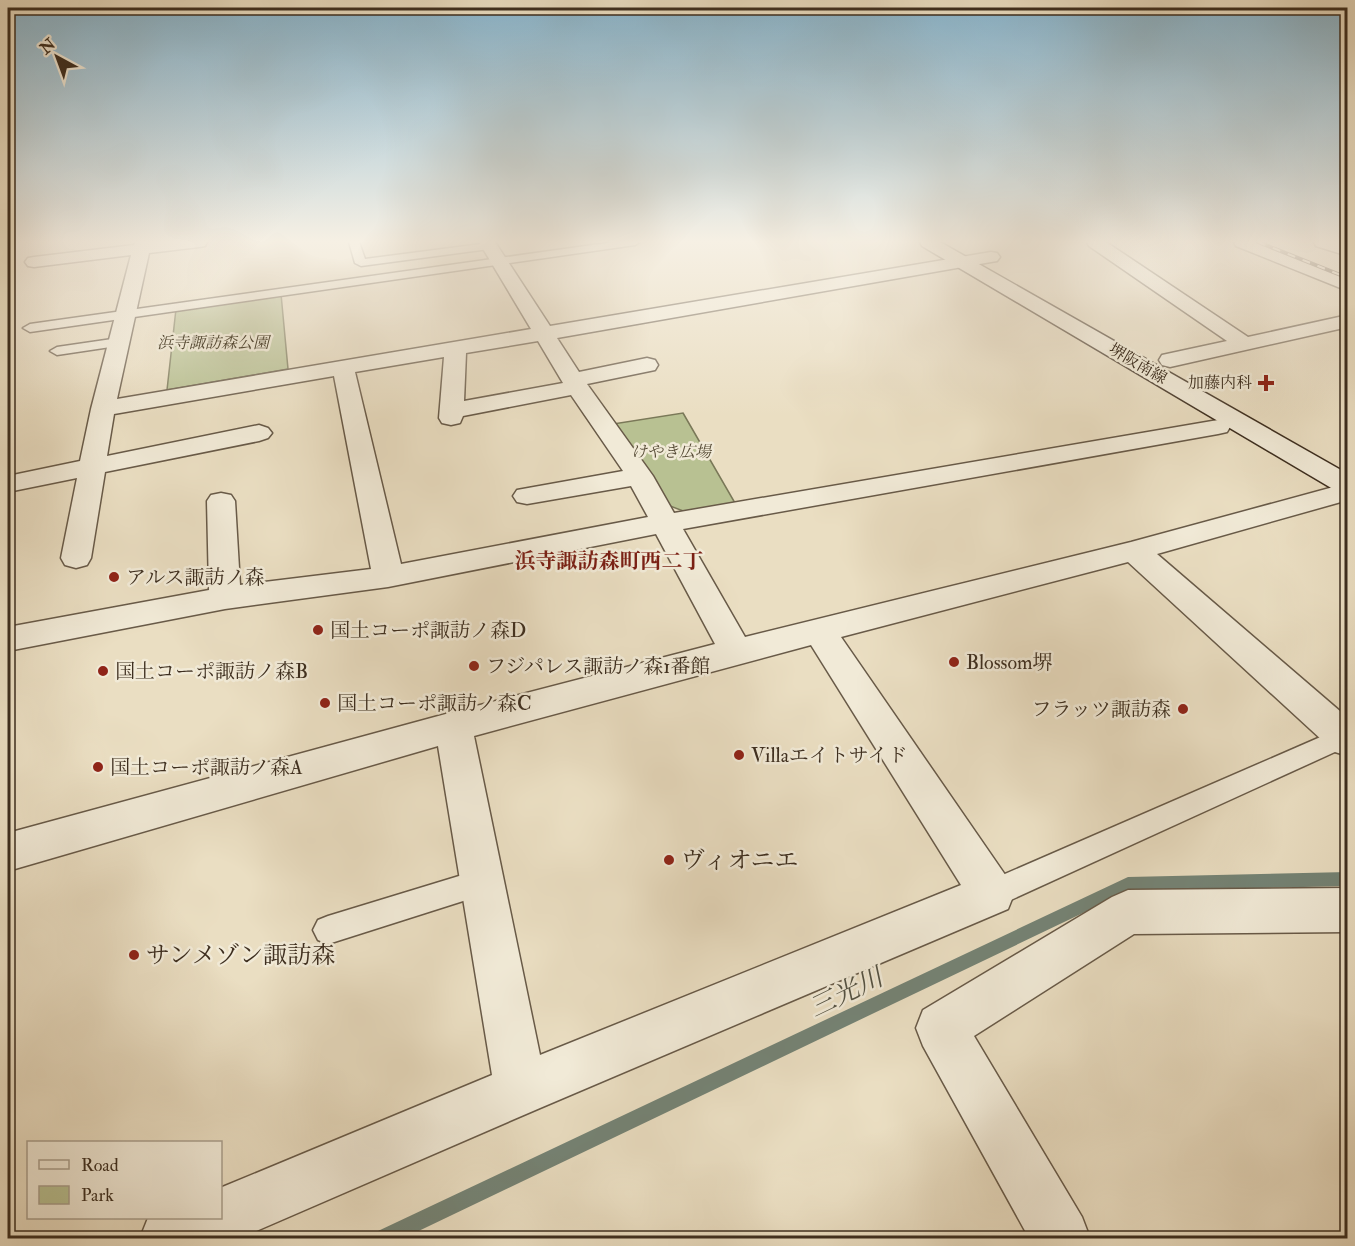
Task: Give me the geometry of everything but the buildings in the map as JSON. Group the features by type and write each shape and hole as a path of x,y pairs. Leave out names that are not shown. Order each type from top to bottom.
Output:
{"street":[{"path":"76,558 102,409 129,300"},
{"path":"521,300 574,384 640,476 736,652"},
{"path":"102,409 542,334 716,300"},
{"name":"堺阪南線","path":"1043,300 1347,486"},
{"name":"堺阪南線","path":"1066,300 1252,406"},
{"path":"1180,300 1242,342"},
{"path":"1170,360 1242,342 1347,321"},
{"path":"456,348 452,414 647,365"},
{"path":"343,367 388,577"},
{"path":"8,639 225,598 388,577 665,523 1218,427"},
{"path":"8,484 259,433"},
{"path":"527,496 640,476"},
{"path":"8,852 453,727 736,652 1134,551 1347,491"},
{"path":"222,501 225,598"},
{"path":"1134,551 1346,738"},
{"path":"222,1216 520,1089 992,894 819,631"},
{"path":"453,727 520,1089"},
{"path":"1061,1239 941,1028 1128,912 1347,910"},
{"path":"169,1239 215,1219"}],"lane":[{"path":"30,328 205,300"},
{"path":"62,333 55,356 119,342"},
{"path":"992,894 1346,738"},
{"path":"328,930 482,882"}],"green space":[{"name":"浜寺諏訪森公園","path":"238,300 282,300 288,369 167,390 176,309"},
{"name":"けやき広場","path":"683,413 735,503 686,512 670,506 638,456 613,424"}],"waterway":[{"name":"三光川","path":"385,1238 1128,884 1348,879"}],"place":[{"name":"加藤内科","path":"1266,383"},
{"name":"アルス諏訪ノ森","path":"114,577"},
{"name":"国土コーポ諏訪ノ森D","path":"318,630"},
{"name":"Blossom堺","path":"954,662"},
{"name":"フジパレス諏訪ノ森1番館","path":"474,666"},
{"name":"国土コーポ諏訪ノ森B","path":"103,671"},
{"name":"国土コーポ諏訪ノ森C","path":"325,703"},
{"name":"フラッツ諏訪森","path":"1183,709"},
{"name":"Villaエイトサイド","path":"739,755"},
{"name":"国土コーポ諏訪ノ森A","path":"98,767"},
{"name":"ヴィオニエ","path":"669,860"},
{"name":"サンメゾン諏訪森","path":"134,955"}],"district":[{"name":"浜寺諏訪森町西二丁","path":"609,561"}]}
